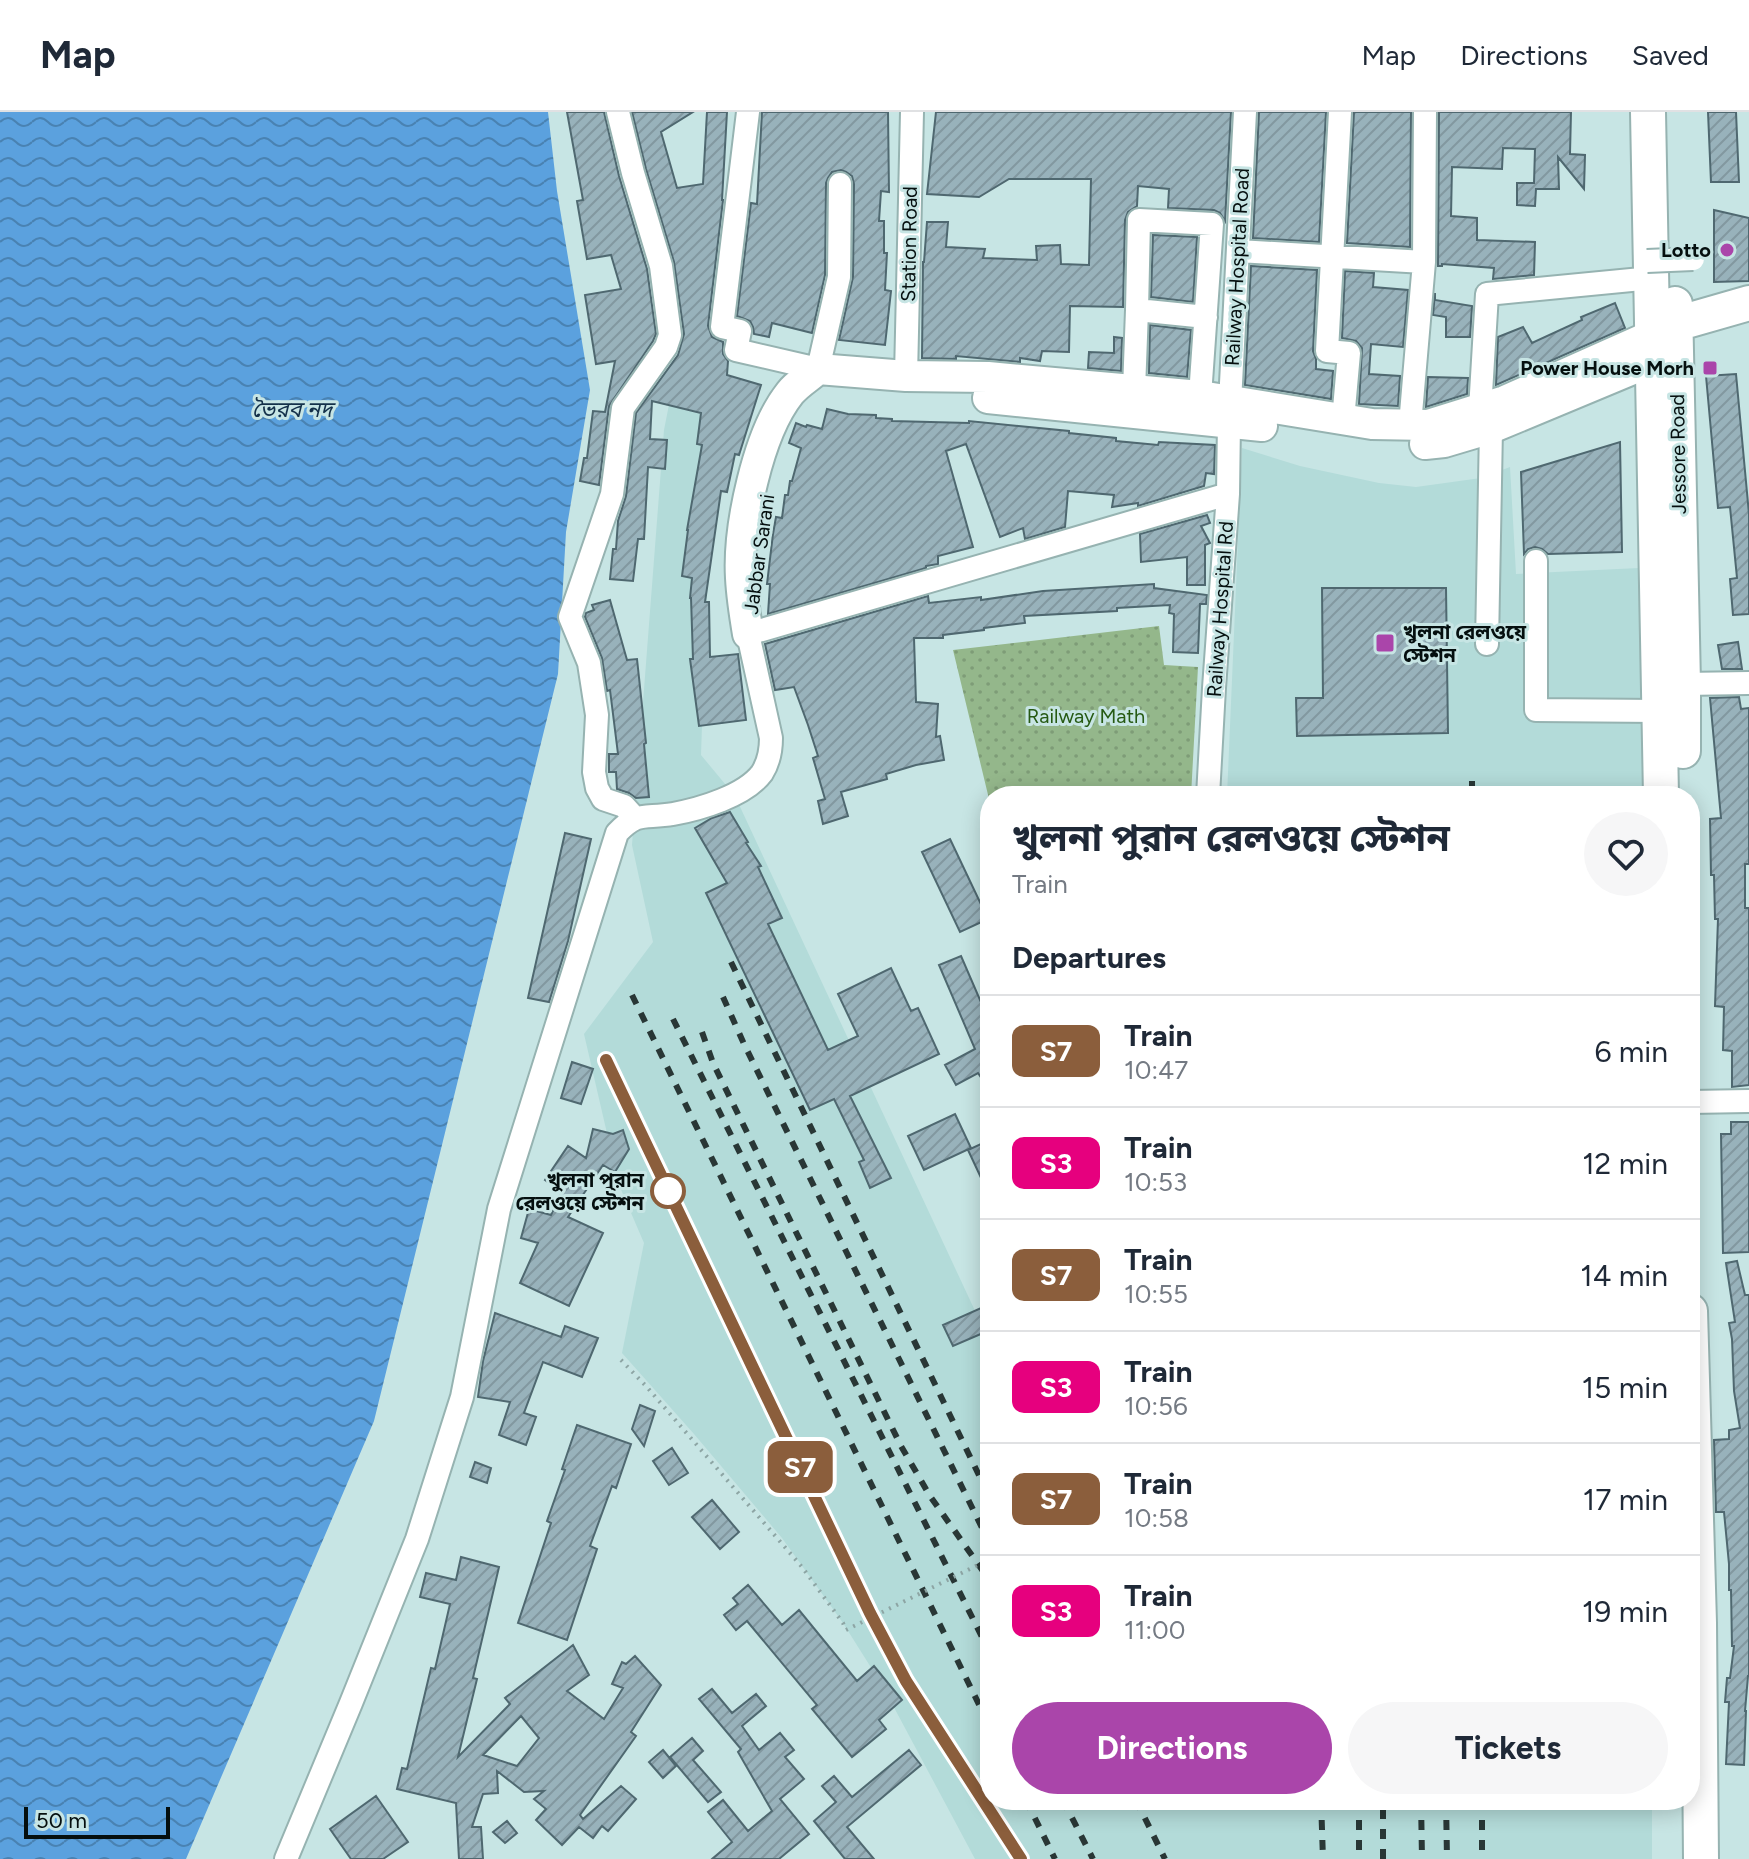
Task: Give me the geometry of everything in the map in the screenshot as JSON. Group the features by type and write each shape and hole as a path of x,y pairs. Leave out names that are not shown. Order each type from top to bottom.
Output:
{"highway":[{"path":"1648,112 1649,269 1660,340 1661,786"},
{"name":"Jessore Road","path":"1672,112 1660,340 1683,684 1682,786"},
{"path":"1660,340 1749,303"},
{"path":"1700,1741 1701,1859"},
{"path":"1678,1810 1678,1859"}],"main road":[{"name":"Jabbar Sarani","path":"748,634 740,577 743,526 753,483 776,412 792,390 818,369 906,376 988,377 1200,396 1230,412 1384,443 1419,445 1444,442 1485,419 1505,401 1660,340"},
{"name":"Jabbar Sarani","path":"748,634 775,449 787,421 803,403 829,389 1230,412 1372,424 1428,425 1485,419"}],"street":[{"path":"618,112 661,266 670,335 666,347 623,408 612,494 570,617 589,663 597,715 594,772 597,788 603,799 624,806 634,817"},
{"path":"748,112 722,327 740,331 736,350 818,369 839,277 840,184"},
{"name":"Station Road","path":"906,376 912,112"},
{"name":"Railway Hospital Road","path":"1230,412 1245,112"},
{"path":"1340,112 1327,351 1349,353 1343,420"},
{"path":"1410,425 1424,262 1425,112"},
{"path":"1134,390 1139,220 1212,224 1200,396"},
{"path":"1238,251 1424,262"},
{"path":"1487,644 1487,294 1649,269 1693,259"},
{"path":"1137,310 1206,317"},
{"name":"Railway Hospital Rd","path":"1209,786 1228,494 1230,412"},
{"path":"286,1859 417,1539 462,1397 499,1209 617,833 634,817 678,813 725,799 753,782 764,771 771,738 748,634 1228,494"},
{"path":"1536,561 1536,710 1659,711"},
{"path":"1683,684 1749,683"},
{"path":"1700,1102 1749,1101"}],"path":[{"path":"621,1360 802,1567 846,1630 980,1564"}],"shaded area":[{"path":"676,369 722,384 706,607 701,755 735,796 980,1322 980,1810 1652,1810 1652,1859 975,1859 882,1685 843,1623 782,1538 622,1353 644,1243 619,1185 584,1034 653,942 632,845 664,430"},
{"path":"1242,448 1300,466 1379,483 1416,487 1481,478 1510,467 1516,574 1639,568 1643,786 1227,786"}],"green space":[{"name":"Railway Math","path":"1159,626 1164,665 1198,667 1192,786 986,786 953,650"}],"water":[{"name":"ভৈরব নদ","path":"0,112 548,112 557,191 590,390 566,532 558,674 374,1421 186,1859 0,1859"}],"building":[{"path":"567,112 604,112 619,176 647,269 656,334 609,406 599,485 580,481 584,458 587,458 593,411 605,412 615,361 596,364 585,295 621,289 611,255 587,259 577,201 583,200"},
{"path":"632,112 693,112 661,132 677,188 703,184 707,112 727,112 723,200 708,326 712,337 723,342 723,354 728,361 727,375 761,385 739,455 735,454 727,492 721,491 705,602 709,602 710,657 738,654 746,720 699,726 690,659 693,659 692,578 682,576 702,445 697,444 701,413 652,401 650,439 667,440 665,469 648,467 644,539 638,539 633,581 610,579 618,521 626,496 636,413 678,355 684,334 674,262"},
{"path":"762,112 888,112 889,192 881,191 879,221 884,221 884,253 887,253 885,290 891,291 885,345 839,340 853,277 854,184 852,176 841,170 832,172 826,183 825,275 812,333 772,323 769,337 754,334 750,321 737,316 751,203 757,204"},
{"path":"936,112 1231,112 1225,221 1214,210 1168,208 1169,189 1138,186 1137,206 1128,212 1125,220 1123,307 1070,306 1069,352 1042,351 1040,361 1020,358 1020,362 956,356 956,359 922,358 923,262 927,222 948,222 946,247 985,249 983,258 1037,260 1036,246 1060,245 1061,264 1089,265 1091,179 1009,179 979,197 927,194"},
{"path":"1259,112 1326,112 1319,242 1253,238"},
{"path":"1354,112 1411,112 1410,247 1347,243"},
{"path":"1439,112 1571,112 1570,154 1585,155 1584,189 1558,157 1559,189 1536,189 1535,206 1517,205 1517,183 1534,183 1535,149 1503,148 1502,169 1452,167 1451,216 1477,218 1477,240 1535,242 1534,275 1493,279 1494,268 1438,266"},
{"path":"1708,112 1736,112 1739,182 1711,182"},
{"path":"1714,210 1749,218 1749,281 1714,282"},
{"path":"1153,235 1197,237 1193,302 1151,297"},
{"path":"1251,266 1317,270 1313,351 1316,369 1333,371 1331,399 1245,385"},
{"path":"1345,271 1374,273 1373,287 1408,290 1403,347 1371,344 1369,374 1400,376 1398,406 1359,404 1362,348 1356,341 1342,338"},
{"path":"1435,293 1435,300 1472,306 1470,337 1446,337 1446,317 1433,315"},
{"path":"1615,303 1625,328 1496,385 1498,337 1523,327 1532,343"},
{"path":"1150,325 1191,330 1187,377 1149,373"},
{"path":"1114,337 1122,338 1121,371 1088,368 1089,352 1114,353"},
{"path":"1736,374 1749,514 1749,614 1733,615 1730,579 1737,578 1730,507 1718,508 1706,376"},
{"path":"1428,377 1468,378 1467,394 1426,407"},
{"path":"827,409 848,414 876,415 876,418 892,421 969,421 1069,431 1116,438 1116,441 1215,445 1214,474 1206,473 1204,486 1138,506 1138,503 1112,507 1114,495 1068,491 1065,527 1025,539 1023,528 1000,537 966,444 946,451 973,547 938,556 938,564 926,568 768,614 770,584 767,584 776,517 782,518 785,495 788,495 801,448 789,443 796,423 822,429"},
{"path":"1620,442 1622,552 1548,554 1535,547 1524,554 1521,472"},
{"path":"1207,515 1210,523 1201,526 1210,543 1205,545 1205,585 1187,585 1187,557 1141,562 1140,534"},
{"path":"1154,584 1154,588 1207,595 1206,604 1200,604 1198,653 1173,652 1174,614 1169,613 1170,605 1024,616 1025,623 943,635 943,638 914,638 916,702 938,704 936,737 940,736 944,760 886,774 887,779 841,792 848,816 823,824 818,801 825,799 813,758 818,756 794,687 775,690 765,644 928,596 929,603"},
{"name":"খুলনা রেলওয়ে স্টেশন","path":"1322,588 1446,588 1448,733 1297,736 1296,698 1323,698"},
{"path":"610,600 627,660 637,659 649,797 636,798 617,789 616,772 609,772 609,754 618,754 610,690 607,691 602,658 585,617 586,613 594,610 592,605"},
{"path":"1738,642 1742,669 1722,669 1718,645"},
{"path":"1739,697 1741,709 1749,708 1749,864 1745,864 1745,908 1749,908 1749,1085 1732,1087 1732,1051 1723,1050 1724,1007 1715,1006 1718,919 1715,919 1714,875 1711,875 1710,819 1721,818 1710,698"},
{"path":"730,812 761,866 758,867 782,918 768,924 828,1050 858,1036 838,994 891,968 911,1011 918,1008 939,1054 850,1096 891,1178 870,1188 859,1162 864,1160 834,1099 810,1110 706,893 727,883 695,828"},
{"path":"565,833 591,839 568,941 549,1002 528,998"},
{"path":"950,839 980,902 980,923 960,932 922,852"},
{"path":"961,956 980,1000 980,1076 978,1073 956,1085 945,1065 975,1049 939,965"},
{"path":"572,1062 593,1069 581,1104 561,1098"},
{"path":"955,1114 971,1148 924,1170 908,1136"},
{"path":"1731,1122 1749,1122 1749,1252 1723,1253 1721,1134 1731,1134"},
{"path":"593,1129 613,1134 623,1130 629,1149 615,1172 603,1165 568,1217 603,1233 569,1306 520,1283 538,1243 521,1238 529,1209 551,1215 562,1192 545,1180 568,1146 586,1158"},
{"path":"980,1144 980,1176 968,1150"},
{"path":"1737,1261 1745,1295 1749,1295 1749,1676 1744,1765 1726,1764 1729,1702 1725,1702 1734,1646 1724,1512 1716,1512 1714,1440 1729,1439 1729,1430 1740,1428 1729,1323 1735,1322 1726,1263"},
{"path":"980,1308 980,1334 953,1346 943,1325"},
{"path":"495,1313 561,1337 565,1326 598,1338 582,1377 543,1362 524,1413 536,1417 526,1445 499,1435 510,1402 478,1397"},
{"path":"640,1405 655,1411 644,1446 632,1429"},
{"path":"577,1425 631,1444 616,1488 612,1486 590,1546 597,1549 567,1640 518,1623 551,1523 547,1521"},
{"path":"672,1448 688,1473 669,1485 653,1461"},
{"path":"475,1462 491,1468 487,1483 470,1477"},
{"path":"712,1500 739,1532 720,1549 692,1517"},
{"path":"461,1557 499,1567 458,1757 510,1704 505,1698 573,1645 589,1675 567,1691 604,1719 623,1688 612,1684 622,1662 626,1664 635,1656 661,1685 631,1732 636,1736 580,1815 583,1819 621,1786 636,1799 608,1831 602,1826 593,1838 579,1827 562,1845 536,1820 546,1809 534,1799 544,1791 524,1792 497,1771 498,1793 483,1794 472,1827 481,1827 483,1859 459,1859 456,1803 397,1789 402,1768 407,1769 450,1604 420,1597 426,1573 456,1580","holes":["521,1716 539,1738 517,1766 483,1755"]},
{"path":"748,1585 782,1625 799,1610 857,1681 874,1666 902,1700 879,1720 886,1729 852,1757 812,1709 817,1705 747,1621 736,1630 724,1615 738,1604 733,1598"},
{"path":"712,1689 732,1713 756,1694 766,1706 742,1726 759,1750 780,1733 794,1750 785,1757 804,1779 780,1799 809,1834 779,1859 712,1859 732,1842 708,1812 723,1800 748,1831 772,1811 738,1752 741,1749 699,1699"},
{"path":"692,1738 703,1751 693,1760 721,1792 708,1802 670,1757"},
{"path":"663,1750 676,1766 663,1778 649,1762"},
{"path":"909,1750 921,1765 847,1827 874,1859 845,1859 814,1821 836,1802 822,1786 834,1776 852,1797"},
{"path":"376,1796 408,1842 383,1859 351,1859 330,1829"},
{"path":"507,1821 517,1833 505,1843 493,1832"}],"railway":[{"path":"1472,781 1472,786"},
{"path":"731,962 980,1477"},
{"path":"632,995 980,1707"},
{"path":"723,997 980,1524"},
{"path":"673,1019 980,1633"},
{"path":"702,1032 713,1063 901,1446 930,1496 980,1567"},
{"path":"606,1060 870,1613 906,1681 980,1796"},
{"path":"989,1810 1021,1859"},
{"path":"1031,1810 1055,1859"},
{"path":"1068,1810 1093,1859"},
{"path":"1141,1810 1165,1859"},
{"path":"1321,1810 1323,1859"},
{"path":"1359,1810 1359,1859"},
{"path":"1383,1810 1383,1859"},
{"path":"1421,1810 1422,1859"},
{"path":"1446,1810 1447,1859"},
{"path":"1482,1810 1482,1859"}],"train":[{"name":"S7","path":"606,1060 870,1613 906,1681 980,1795"},
{"name":"S7","path":"990,1810 1021,1859"}],"place":[{"name":"Lotto","path":"1727,250"},
{"name":"Power House Morh","path":"1710,368"},
{"name":"খুলনা রেলওয়ে স্টেশন","path":"1385,643"},
{"name":"খুলনা পুরান রেলওয়ে স্টেশন","path":"668,1191"}]}
